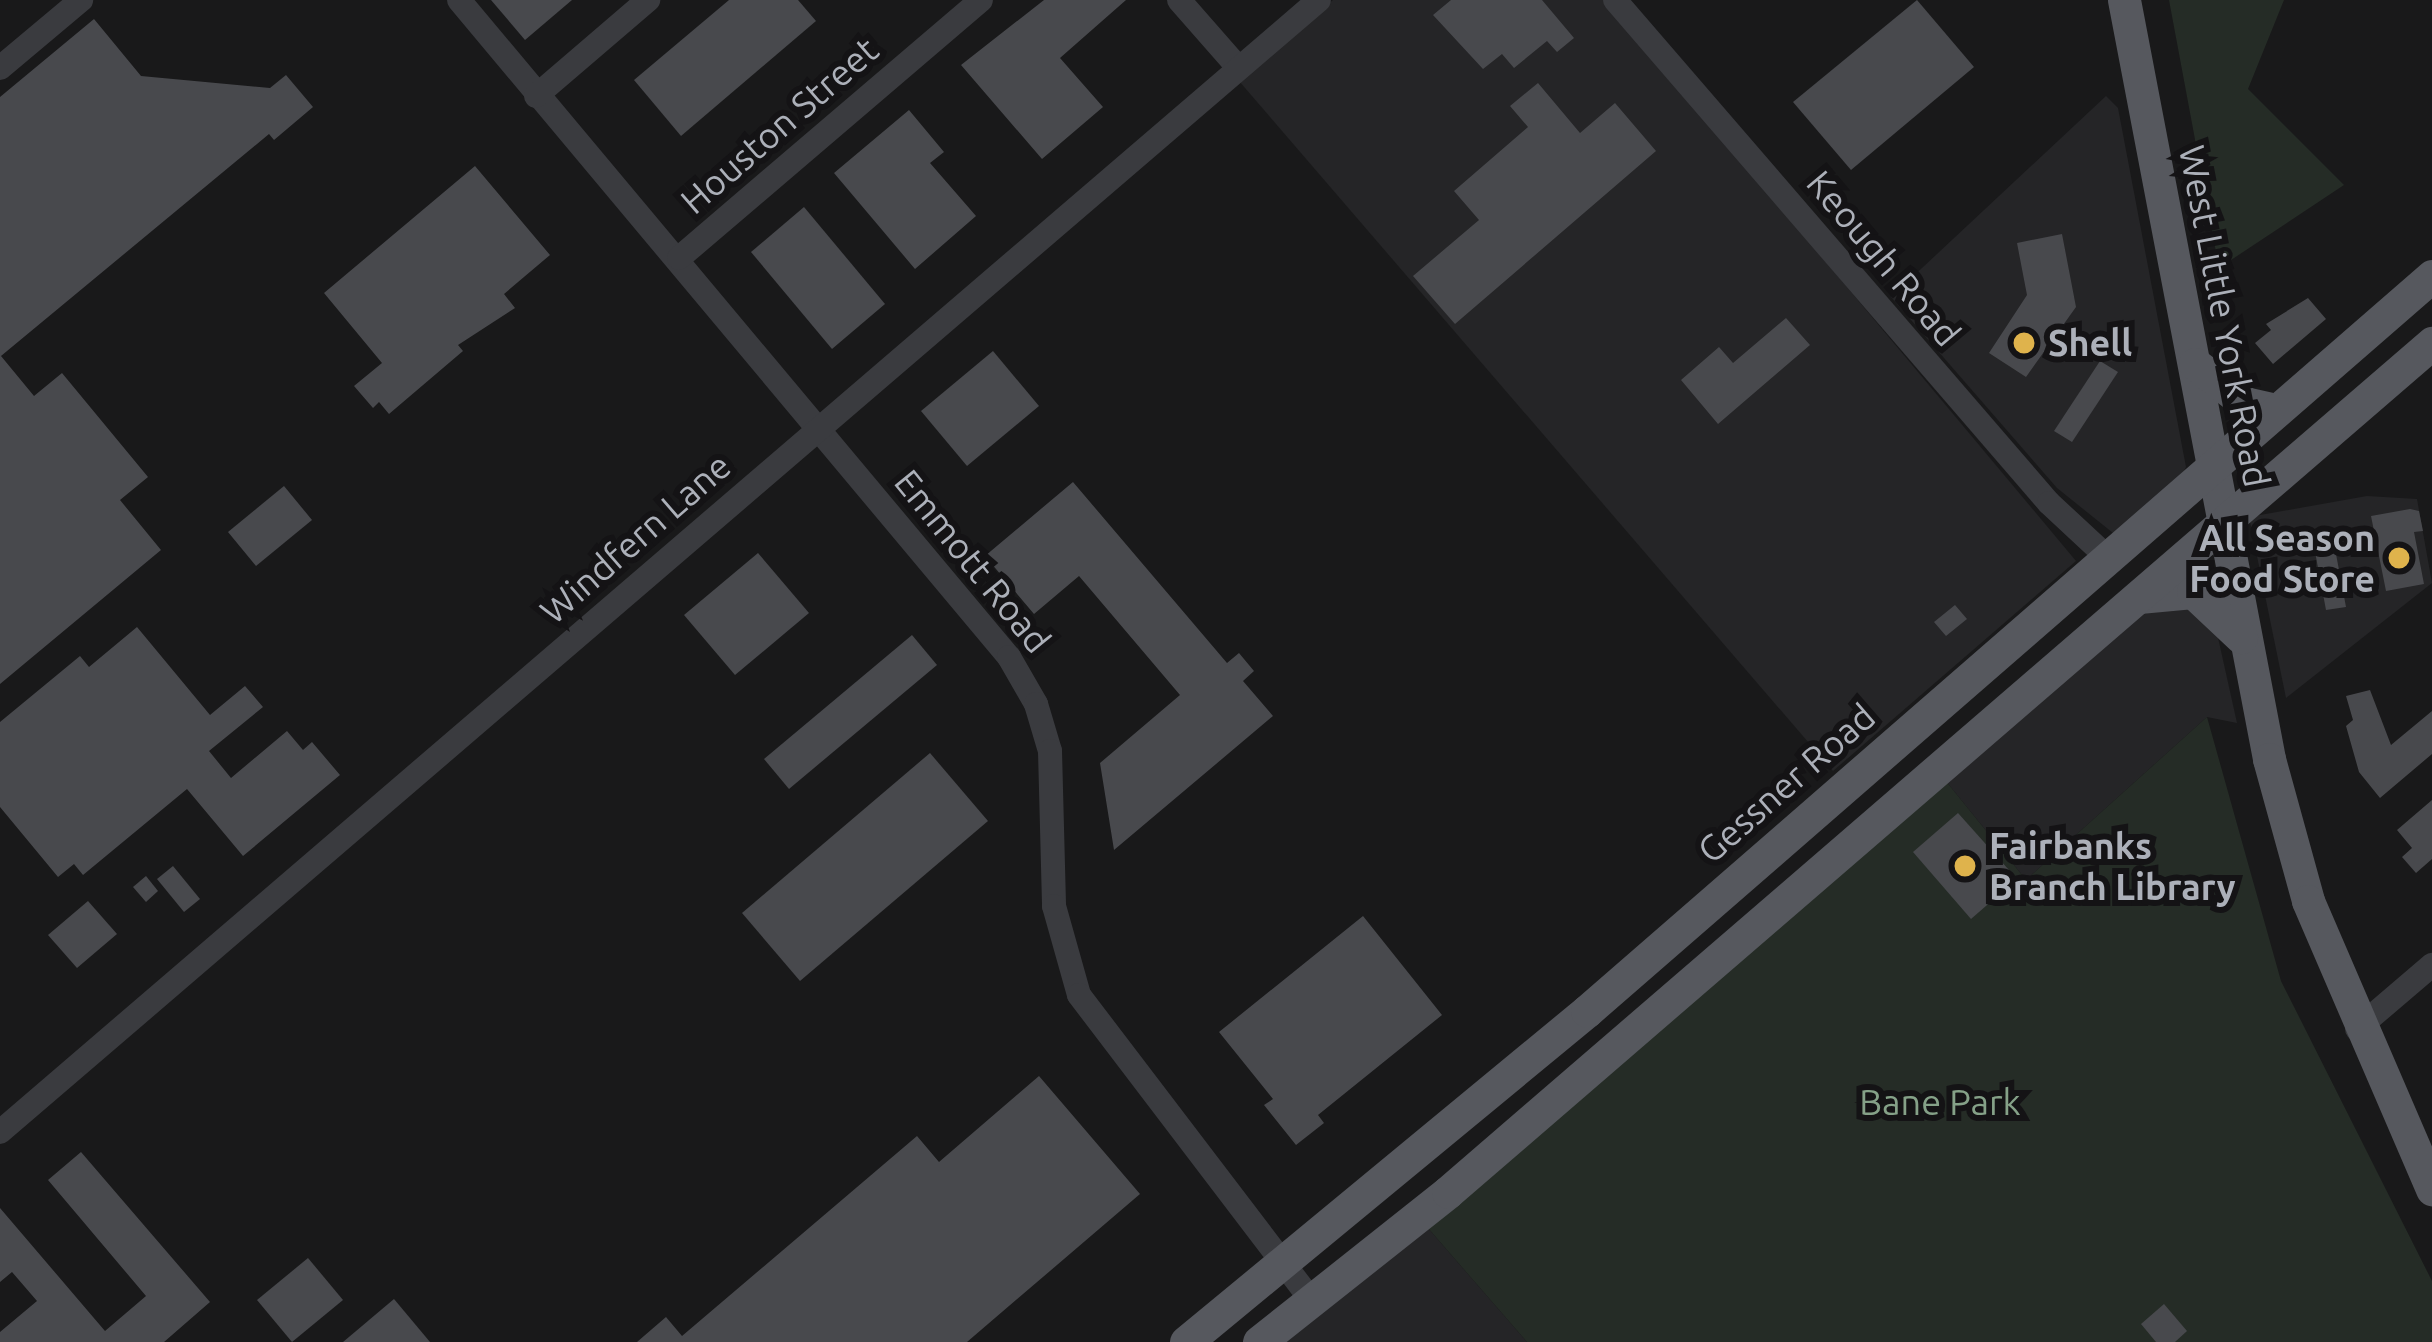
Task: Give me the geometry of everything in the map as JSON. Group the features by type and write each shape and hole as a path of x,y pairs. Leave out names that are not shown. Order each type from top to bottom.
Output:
{"main road":[{"name":"West Little York Road","path":"2124,0 2243,640 2308,901 2357,1029 2432,1189"},
{"name":"Gessner Road","path":"1186,1342 1587,1011 1873,757 2432,276"},
{"path":"1259,1342 1448,1192 2432,343"},
{"path":"2195,364 2246,403 2276,410"},
{"path":"2138,598 2192,592 2243,640"},
{"path":"1873,757 1906,796"},
{"path":"1587,1011 1618,1046"},
{"path":"1418,1154 1448,1192"}],"street":[{"path":"0,68 81,0"},
{"name":"Emmott Road","path":"458,0 679,258 1025,682 1050,752 1054,906 1079,995 1311,1299"},
{"path":"536,96 648,0"},
{"name":"Houston Street","path":"679,258 981,0"},
{"path":"1179,0 1236,64"},
{"name":"Windfern Lane","path":"0,1132 1236,64 1318,0"},
{"name":"Keough Road","path":"1615,0 2049,503 2106,556"},
{"path":"2357,1029 2432,965"}],"shaded area":[{"path":"1333,0 1607,0 2076,561 1833,771 1239,81"},
{"path":"2106,96 2118,108 2186,467 2178,483 2113,533 2057,488 1891,297"},
{"path":"2367,496 2417,499 2432,583 2286,698 2249,517"},
{"path":"2188,595 2215,624 2237,723 2207,717 2026,880 1945,780 2125,621"},
{"path":"1428,1228 1527,1342 1284,1342"}],"green space":[{"path":"2169,0 2284,0 2248,89 2344,185 2219,268"},
{"name":"Bane Park","path":"2207,717 2281,981 2432,1281 2432,1342 1527,1342 1428,1228 1945,780 2026,880"}],"building":[{"path":"491,0 572,0 525,40"},
{"path":"729,0 798,0 816,21 681,136 634,80"},
{"path":"1044,0 1126,0 1060,58 1103,107 1042,159 961,65"},
{"path":"1451,0 1542,0 1574,38 1557,52 1547,41 1514,68 1502,54 1483,69 1433,15"},
{"path":"1917,0 1974,67 1851,170 1793,102"},
{"path":"94,19 141,76 270,88 286,75 313,107 274,140 269,134 1,356 34,396 62,373 148,477 120,500 161,550 0,684 0,97"},
{"path":"1538,83 1580,133 1615,103 1656,151 1455,324 1413,276 1479,220 1454,191 1528,127 1510,106"},
{"path":"909,110 944,152 930,163 976,216 915,269 834,173"},
{"path":"475,166 550,255 504,294 515,308 458,345 463,351 389,414 379,402 373,408 354,386 382,363 324,293"},
{"path":"804,207 885,304 832,349 751,252"},
{"path":"2062,234 2076,307 2026,377 1989,353 2027,295 2017,243"},
{"path":"2308,298 2326,319 2273,364 2255,343 2271,330 2266,324"},
{"path":"1786,318 1810,345 1718,424 1681,380 1719,347 1733,363"},
{"path":"993,351 1039,406 967,466 921,411"},
{"name":"Shell","path":"2100,361 2118,372 2072,442 2054,431"},
{"path":"1073,482 1227,663 1239,653 1254,671 1243,681 1273,716 1114,850 1100,763 1180,695 1079,576 1034,614 985,556"},
{"path":"284,486 312,520 256,566 228,532"},
{"name":"All Season Food Store","path":"2419,511 2423,531 2414,532 2424,584 2386,591 2371,516"},
{"path":"2332,533 2346,607 2326,610 2312,536"},
{"path":"758,553 809,613 735,675 684,615"},
{"path":"1955,605 1967,619 1946,636 1934,622"},
{"path":"137,627 210,715 245,686 263,707 209,751 231,778 287,731 303,750 312,742 340,775 243,856 187,789 83,875 74,864 58,877 0,807 0,722 80,656 89,667"},
{"path":"912,635 937,665 789,789 764,759"},
{"path":"2370,690 2391,745 2432,711 2432,754 2380,798 2359,772 2346,726 2353,720 2346,696"},
{"path":"930,753 988,821 800,981 742,913"},
{"path":"2432,800 2432,859 2416,873 2402,857 2412,848 2397,830"},
{"name":"Fairbanks Branch Library","path":"1958,813 2017,879 1971,919 1913,852"},
{"path":"173,866 200,899 184,912 157,879"},
{"path":"146,876 158,891 146,902 133,887"},
{"path":"88,901 117,934 77,968 48,935"},
{"path":"1363,916 1442,1015 1318,1115 1324,1123 1296,1145 1264,1105 1273,1099 1219,1032"},
{"path":"1039,1076 1140,1194 967,1342 637,1342 666,1317 682,1336 917,1136 939,1162"},
{"path":"81,1152 210,1302 164,1342 0,1342 0,1332 37,1301 12,1272 0,1282 0,1208 105,1331 146,1296 48,1180"},
{"path":"308,1258 343,1300 292,1342 257,1300"},
{"path":"394,1299 430,1342 343,1342"},
{"path":"2164,1304 2187,1331 2175,1342 2156,1342 2141,1324"}],"place":[{"name":"Shell","path":"2024,343"},
{"name":"All Season Food Store","path":"2399,558"},
{"name":"Fairbanks Branch Library","path":"1965,866"}]}
